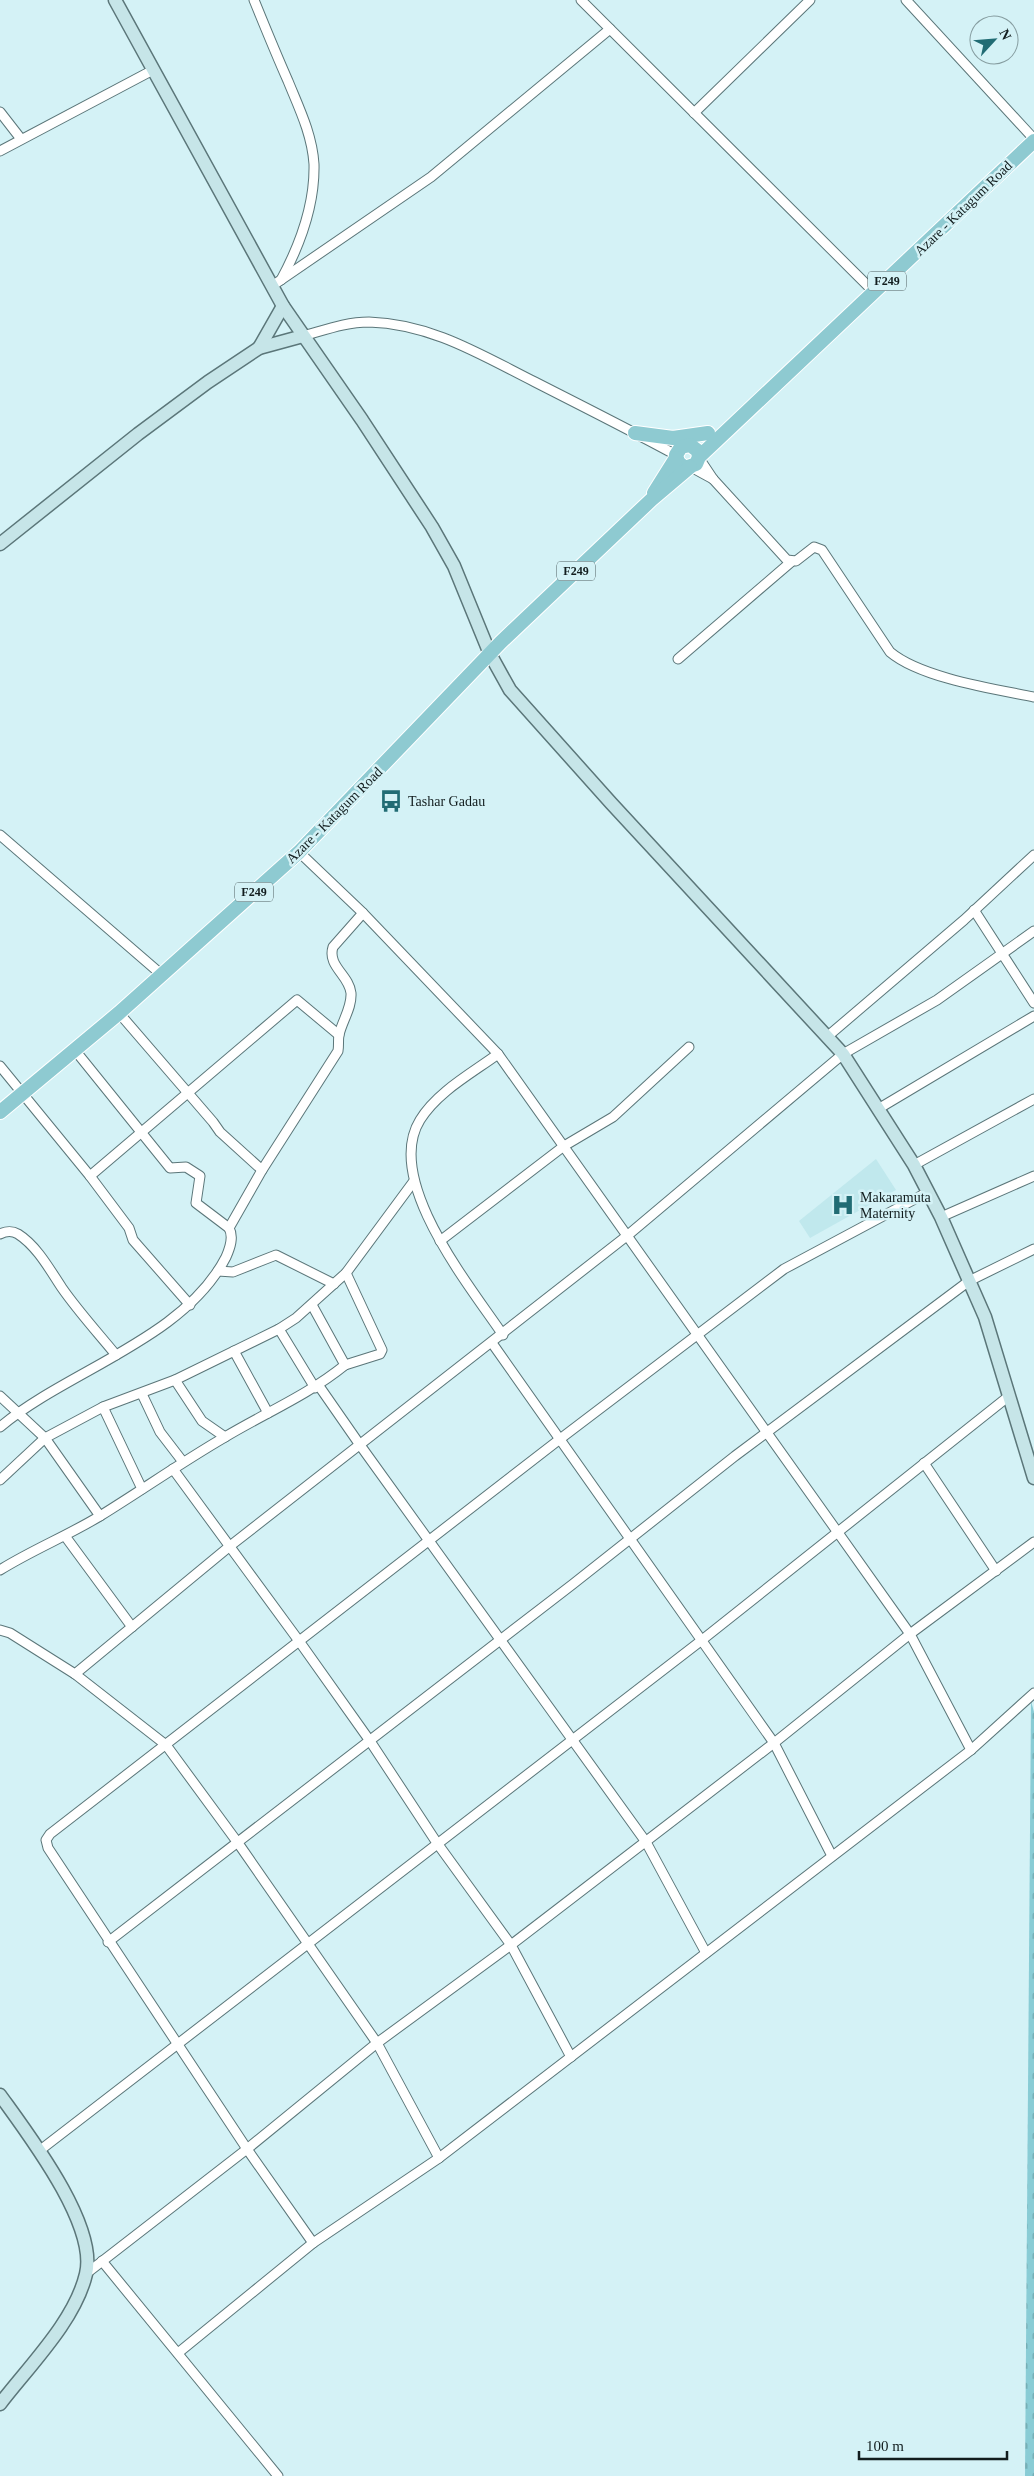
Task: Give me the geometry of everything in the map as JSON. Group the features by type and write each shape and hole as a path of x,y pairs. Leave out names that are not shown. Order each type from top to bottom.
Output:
{"main road":[{"name":"Azare - Katagum Road","path":"0,1112 119,1013 299,852 490,654 651,500 695,462 738,418 875,293 1034,140"},
{"name":"Azare - Katagum Road","path":"651,500 681,447 690,445 708,433 738,418"},
{"path":"635,432 674,438 708,433"},
{"path":"676,457 681,466 695,462 698,451 690,445"}],"street":[{"path":"115,0 152,70 276,284 283,306 362,420 432,527 464,586 490,654 510,690 522,706 828,1036 843,1054 914,1165 941,1217 985,1317 1034,1478"},
{"path":"254,0 308,128 314,164 311,200 306,223 296,252 276,284"},
{"path":"582,0 875,293"},
{"path":"694,112 810,0"},
{"path":"906,0 1034,140"},
{"path":"276,284 431,177 610,29"},
{"path":"0,151 152,70"},
{"path":"0,112 21,139"},
{"path":"260,348 283,306"},
{"path":"0,544 138,434 208,382 260,348 340,325 369,322 393,324 433,332 476,351 635,432 676,457"},
{"path":"695,462 714,479 791,562"},
{"path":"678,659 791,562 796,561 814,547 822,550 890,652 901,662 939,675 1034,697"},
{"path":"0,835 162,975"},
{"path":"299,852 363,914 498,1054 910,1634 971,1750"},
{"path":"828,1036 974,910 1034,855"},
{"path":"974,910 1034,1003"},
{"path":"0,1427 17,1412 116,1355 190,1305 218,1271 231,1240 229,1228 262,1170 338,1051 339,1035 350,1002 351,992 345,977 334,964 331,953 333,947 363,914"},
{"path":"75,1674 230,1546 503,1335 628,1235 843,1054 937,1000 1034,930"},
{"path":"90,1176 297,1000 339,1035"},
{"path":"119,1013 214,1122 220,1132 262,1170"},
{"path":"878,1109 1034,1016"},
{"path":"440,1241 564,1146 613,1117 689,1047"},
{"path":"74,1049 170,1168 186,1167 200,1176 196,1203 229,1228"},
{"path":"498,1054 437,1099 419,1121 411,1144 417,1195 440,1241 503,1335"},
{"path":"0,1066 90,1176 129,1228 133,1240 190,1305"},
{"path":"914,1165 1034,1099"},
{"path":"941,1217 1034,1176"},
{"path":"0,1480 45,1438 103,1407 142,1394 175,1380 279,1329 312,1305 346,1273 414,1181"},
{"path":"313,2242 108,1942 48,1848 46,1840 560,1438 784,1269 928,1192"},
{"path":"0,1234 16,1232 23,1238 54,1274 62,1288 116,1355"},
{"path":"108,1942 767,1432 969,1281 1033,1252"},
{"path":"218,1271 233,1272 276,1255 334,1284"},
{"path":"0,1570 24,1555 65,1536 100,1516 225,1437 317,1387 345,1365 380,1354 382,1350 346,1273"},
{"path":"312,1305 345,1365"},
{"path":"279,1329 317,1387 646,1842 706,1953"},
{"path":"492,1343 774,1742 832,1856"},
{"path":"234,1351 268,1413"},
{"path":"175,1380 202,1421 225,1437"},
{"path":"142,1394 160,1432 183,1462"},
{"path":"0,1396 45,1438 100,1516"},
{"path":"39,2151 702,1640 1009,1396"},
{"path":"103,1407 142,1489"},
{"path":"924,1463 996,1571"},
{"path":"173,1469 299,1641 370,1741 437,1843 511,1945 571,2057"},
{"path":"65,1536 132,1627"},
{"path":"87,2273 248,2149 377,2043 511,1945 646,1842 910,1634 1034,1542"},
{"path":"0,1630 10,1633 75,1674 166,1745 238,1843 377,2043 439,2158"},
{"path":"178,2353 313,2242 439,2158 971,1750 1034,1693"},
{"path":"0,2095 39,2151 80,2222 85,2241 87,2273 76,2300 59,2328 0,2404"},
{"path":"102,2261 278,2476"}],"shaded area":[{"name":"Makaramuta Maternity","path":"876,1159 896,1190 810,1238 799,1221"}],"green space":[{"path":"1031,1701 1034,1712 1034,2476 1025,2476"}],"place":[{"name":"Tashar Gadau","path":"391,801"},
{"name":"Makaramuta Maternity","path":"843,1205"}]}
